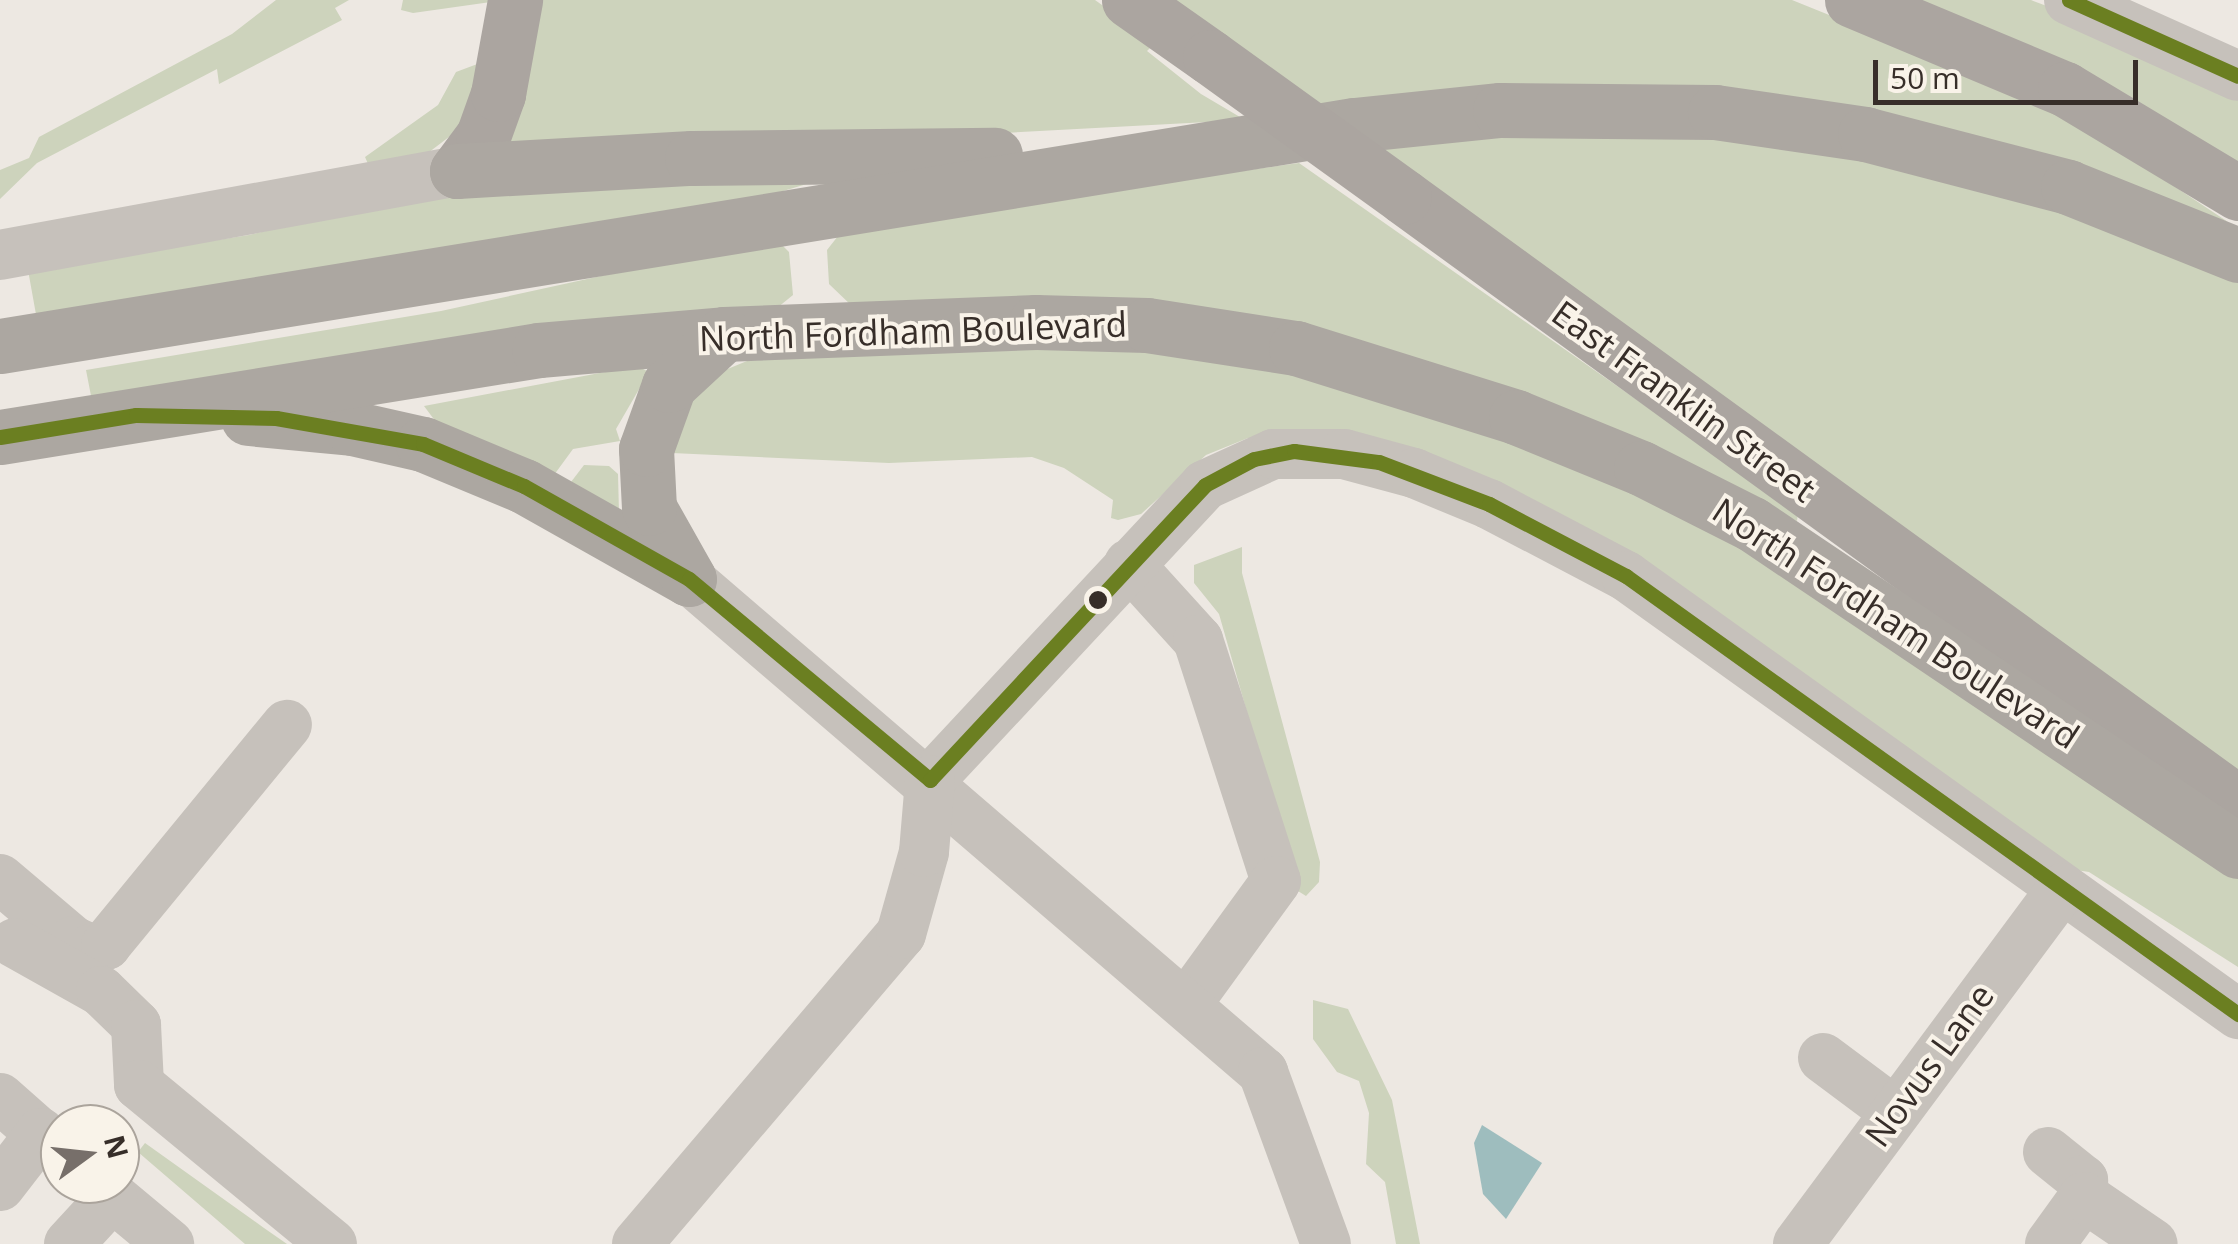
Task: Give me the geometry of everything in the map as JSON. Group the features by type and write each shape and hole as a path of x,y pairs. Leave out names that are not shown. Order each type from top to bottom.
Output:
{"highway":[{"path":"0,346 1163,156 1500,110 1715,112 1865,134 1998,165 2134,210 2238,255"},
{"path":"456,171 815,155 1163,156"},
{"name":"North Fordham Boulevard","path":"0,437 540,350 724,334 1036,322 1147,326 1296,348 1418,382 1640,468 1752,524 2238,851"},
{"path":"689,580 650,508 646,449 669,385 724,334"},
{"path":"136,416 276,418 424,444 524,486 689,580"}],"main road":[{"path":"456,171 483,136 498,94 515,0"},
{"name":"East Franklin Street","path":"1129,0 2238,804"},
{"path":"1852,0 2066,89 2238,193"}],"street":[{"path":"2069,0 2238,76"},
{"path":"0,255 456,171"},
{"path":"638,1244 901,934 924,852 930,780 1205,485 1254,459 1316,450 1414,473 1537,526 1626,576 2238,1014"},
{"path":"1129,564 1198,640 1276,881 1186,1006"},
{"path":"689,580 930,780 1263,1072 1326,1244"},
{"path":"0,878 72,942 91,950 106,945 287,725"},
{"name":"Novus Lane","path":"1798,1244 2062,888"},
{"path":"15,944 100,991 136,1025 139,1085 332,1244"},
{"path":"1823,1058 1894,1112"},
{"path":"0,1098 40,1133"},
{"path":"0,1186 40,1151"},
{"path":"2048,1152 2083,1180 2084,1197 2050,1244"},
{"path":"2084,1197 2154,1244"},
{"path":"68,1244 95,1204"},
{"path":"121,1204 169,1244"}],"green space":[{"path":"276,0 349,0 335,8 342,20 219,84 217,69 37,163 0,199 0,170 29,158 39,137 232,34"},
{"path":"403,0 505,0 413,13 401,10"},
{"path":"533,0 1095,0 1155,43 1147,51 1201,94 1245,120 559,157 504,140"},
{"path":"1164,0 1792,0 2052,105 2228,222 2071,166 1320,108"},
{"path":"1903,0 2031,0 2124,35 2238,94 2238,167"},
{"path":"480,63 462,127 424,156 369,166 365,157 438,105 456,72"},
{"path":"1742,135 1982,182 2238,278 2238,786 1376,150 1453,136"},
{"path":"1299,163 1798,513 1797,521 1561,413 853,307 829,284 827,250 838,236 1010,203"},
{"path":"827,178 743,203 37,320 28,270 249,235 411,197"},
{"path":"775,238 789,252 793,295 777,308 92,401 86,370 441,311"},
{"path":"947,345 1176,353 1267,368 1400,401 1699,516 2238,869 2238,967 2089,872 2063,868 1620,551 1248,438 1206,455 1141,514 1118,520 1111,518 1113,500 1064,468 1032,457 889,463 672,453 676,411 713,375 747,361"},
{"path":"637,366 649,372 616,429 620,441 573,449 554,475 439,426 424,406"},
{"path":"584,465 609,466 618,474 619,513 571,482"},
{"path":"1242,547 1242,573 1320,862 1319,882 1306,896 1298,891 1219,614 1194,583 1194,565"},
{"path":"1313,1000 1348,1009 1392,1100 1420,1244 1396,1244 1385,1182 1366,1164 1369,1113 1359,1081 1337,1072 1313,1039"},
{"path":"145,1143 287,1244 245,1244 140,1154"}],"water":[{"path":"1482,1125 1542,1163 1506,1219 1483,1194 1474,1143"}],"transit line":[{"path":"2069,0 2238,76"},
{"path":"0,437 136,415 276,418 423,444 524,486 689,579 930,780 1205,485 1254,459 1294,451 1379,462 1489,504 1626,576 2238,1014"}]}
